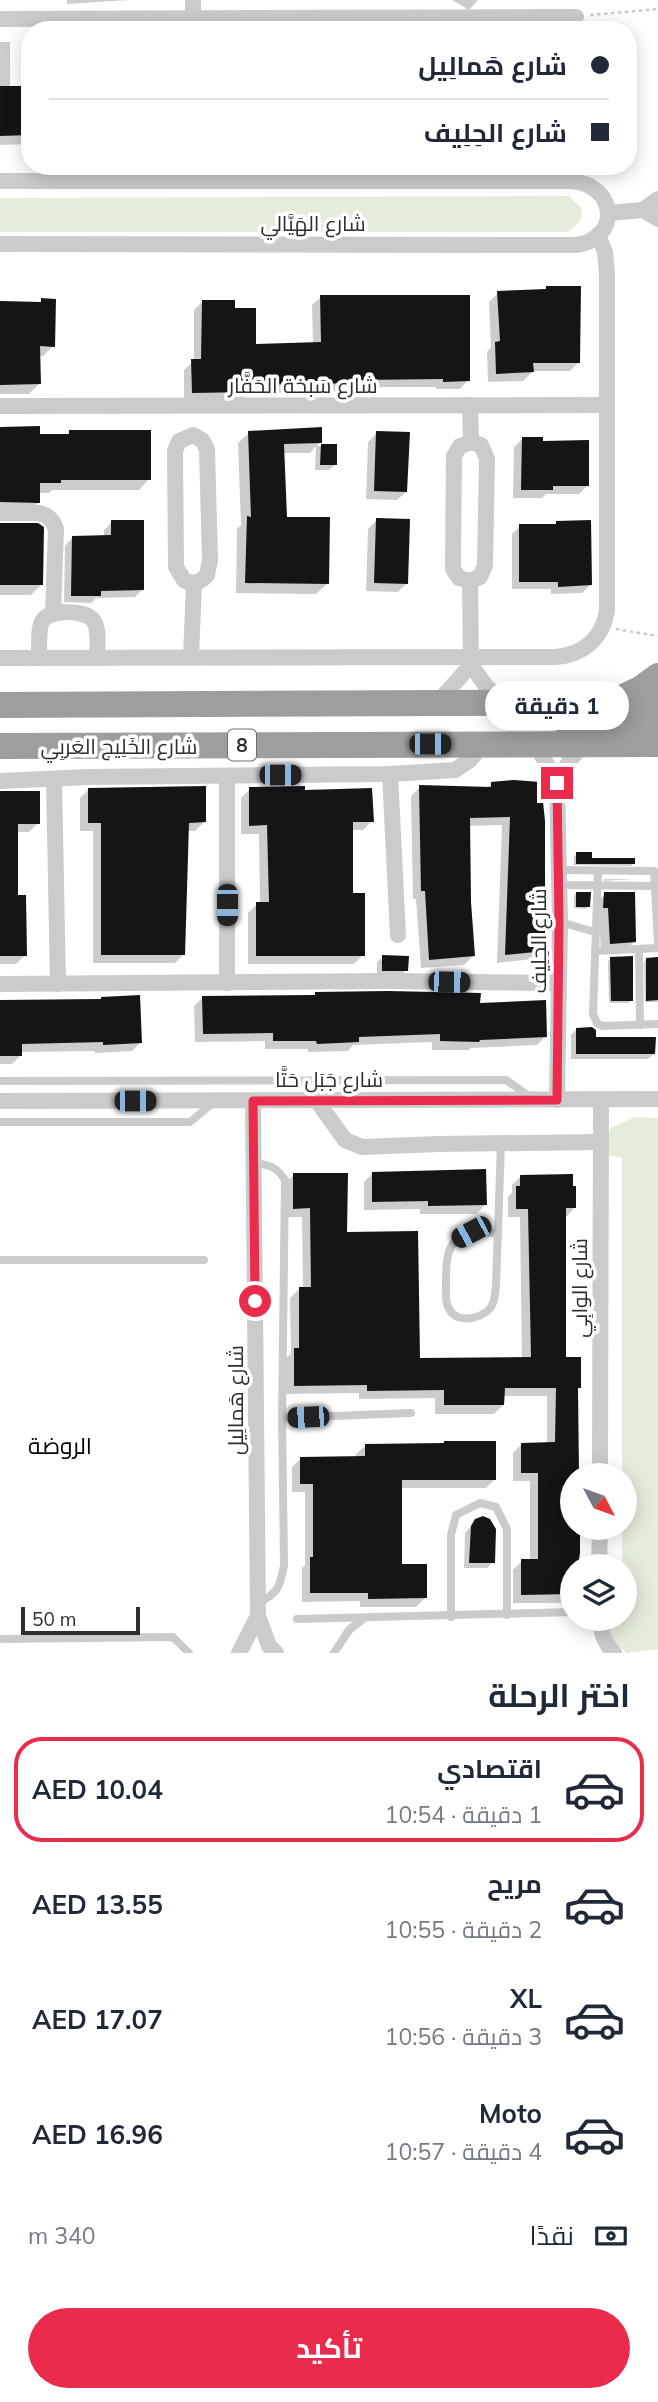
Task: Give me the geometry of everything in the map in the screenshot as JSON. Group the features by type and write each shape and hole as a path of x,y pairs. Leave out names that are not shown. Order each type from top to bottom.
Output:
{"highway":[{"path":"613,702 640,690 658,677"},
{"name":"شارع الخَلِيج العَربِي","path":"0,705 658,702"},
{"path":"495,743 538,726 658,724"},
{"path":"626,744 658,759"},
{"name":"شارع الخَلِيج العَربِي","path":"0,746 658,744"}],"street":[{"path":"193,0 193,19"},
{"path":"503,0 503,17"},
{"path":"0,19 576,17"},
{"name":"شارع الهَيَّالي","path":"0,181 570,181 586,183 599,191 607,205 608,213"},
{"path":"0,658 191,657 471,661 565,656 575,654 591,643 603,628 607,609 606,263 598,235 607,221 608,213 643,210 658,199"},
{"path":"643,210 658,219"},
{"name":"شارع الهَيَّالي","path":"0,244 576,245 598,235"},
{"path":"470,405 471,442"},
{"name":"شارع سَبخة الحَفَّار","path":"0,406 607,405"},
{"path":"193,435 195,406"},
{"path":"193,435 202,440 207,449 210,561 207,575 194,583 184,580 176,567 175,464 175,451 179,441 193,435"},
{"path":"471,442 481,445 487,459 485,566 480,577 470,581 459,578 453,569 453,523 454,456 460,446 471,442"},
{"path":"0,513 40,513 54,523 53,613"},
{"path":"470,581 471,661 486,686 503,703"},
{"path":"191,657 194,583"},
{"path":"39,658 41,625 45,617 53,613 83,614 93,620 96,626 97,658"},
{"path":"437,703 471,661"},
{"path":"0,781 390,774 455,770 495,743"},
{"name":"شارع الحِلِيف","path":"536,743 557,783 557,1100"},
{"path":"557,783 570,760 585,743"},
{"path":"390,774 398,935"},
{"path":"227,776 228,982"},
{"name":"شارع الخَلِيج العَربِي","path":"54,779 58,984"},
{"path":"0,984 559,983"},
{"name":"شارع جَبَل حَتَّا","path":"0,1101 658,1099"},
{"name":"شارع الوابِي","path":"600,1463 601,1100"},
{"name":"شارع هَمالِيل","path":"253,1101 258,1610 269,1646 276,1653"},
{"path":"317,1101 345,1140 362,1147 601,1142"},
{"name":"شارع هَمالِيل","path":"239,1653 258,1610"},
{"path":"601,1631 605,1643 614,1653"}],"lane":[{"path":"598,871 593,1014 597,1023 602,1026 658,1024"},
{"path":"559,878 598,871 654,871 658,946 595,951"},
{"path":"559,878 599,886 655,886"},
{"path":"559,922 595,932"},
{"path":"639,949 640,1025"},
{"path":"0,1081 506,1080 534,1100"},
{"path":"0,1122 190,1122 216,1101"},
{"path":"498,1233 471,1232 458,1239 448,1250 446,1305 453,1314 463,1319 487,1312 494,1303 498,1233 500,1144"},
{"path":"254,1163 272,1165 285,1180 282,1418 284,1565 281,1584 258,1610"},
{"path":"0,1260 204,1261"},
{"path":"282,1418 411,1413"},
{"path":"451,1617 451,1535 456,1515 480,1503 496,1507 507,1530 507,1615"},
{"path":"297,1619 560,1613"},
{"path":"334,1653 349,1630 363,1619"},
{"path":"0,1639 173,1637 189,1653"}],"path":[{"path":"576,17 658,9"},
{"path":"603,628 658,636"}],"green space":[{"path":"569,196 582,209 578,222 568,232 0,232 0,198"},
{"path":"634,1117 658,1118 658,1649 627,1653 611,1640 610,1631 637,1631 637,1554 622,1554 622,1540 637,1540 637,1463 622,1463 622,1158 606,1155 605,1141 611,1128"}],"building":[{"path":"0,86 21,86 21,135 0,136"},
{"path":"546,286 581,286 580,363 533,363 534,372 496,374 495,342 500,341 497,291 546,289"},
{"path":"320,295 470,295 470,381 360,380 360,383 251,385 251,392 192,393 191,359 201,359 202,300 235,300 235,308 256,308 256,344 321,342"},
{"path":"41,298 56,299 55,347 40,346 41,384 0,385 0,301 41,302"},
{"path":"40,426 40,434 69,434 69,430 151,430 151,480 61,480 61,483 40,483 40,503 0,502 0,427"},
{"path":"322,427 322,443 284,444 287,517 330,517 329,584 245,583 247,516 251,517 248,431"},
{"path":"376,431 410,432 407,492 374,491"},
{"path":"522,437 543,437 543,441 589,440 589,486 553,486 553,490 521,490"},
{"path":"321,444 337,444 337,465 320,465"},
{"path":"376,518 410,519 408,584 374,583"},
{"path":"111,520 144,520 144,590 101,591 101,596 71,596 72,536 111,535"},
{"path":"591,520 592,585 558,587 558,582 519,582 519,524"},
{"path":"0,523 38,523 44,527 43,585 0,585"},
{"path":"491,782 541,782 545,821 545,951 505,955 510,817 470,818 475,956 429,960 425,891 421,891 419,785 491,787"},
{"path":"206,786 206,822 189,823 185,955 101,955 101,823 88,823 88,788"},
{"path":"305,786 305,790 372,788 374,822 353,822 353,893 365,893 365,956 256,956 256,902 269,902 267,825 249,826 249,787"},
{"path":"0,791 40,791 40,824 18,824 18,895 26,895 27,956 0,956"},
{"path":"576,852 592,852 592,858 635,858 635,864 576,864"},
{"path":"576,892 591,892 590,907 576,907"},
{"path":"604,892 635,892 636,942 610,944 608,908 603,908"},
{"path":"382,955 409,956 408,971 382,971"},
{"path":"633,956 633,1001 611,1001 610,957"},
{"path":"658,957 658,1000 646,1001 646,958"},
{"path":"388,991 481,993 480,1003 546,1000 547,1037 479,1042 440,1041 440,1034 359,1037 359,1042 317,1044 316,1041 273,1041 273,1033 203,1034 202,996"},
{"path":"140,995 142,1043 22,1044 22,1056 0,1056 0,1000 101,999"},
{"path":"592,1027 596,1030 596,1037 656,1037 655,1054 576,1054 576,1028"},
{"path":"486,1169 487,1205 428,1206 428,1201 372,1202 372,1172"},
{"path":"293,1173 348,1173 347,1232 418,1231 420,1358 531,1357 528,1209 516,1209 516,1186 520,1186 520,1175 573,1174 576,1208 566,1208 566,1357 581,1357 581,1388 578,1388 579,1463 560,1463 560,1540 580,1540 580,1553 560,1554 560,1594 521,1595 521,1559 538,1559 538,1473 521,1473 521,1443 555,1442 556,1388 505,1388 504,1405 444,1405 444,1390 367,1391 367,1385 294,1386 294,1348 299,1348 299,1287 311,1287 310,1208 293,1209"},
{"path":"496,1441 496,1480 402,1480 402,1564 427,1564 427,1598 368,1599 368,1593 310,1593 313,1484 300,1484 300,1457 365,1456 365,1444"},
{"path":"483,1516 490,1519 496,1529 495,1563 469,1563 471,1526 475,1519"}],"district":[{"name":"الروضة","path":"60,1445"}],"route":[{"path":"255,1301 253,1101 557,1100 557,783"}]}
